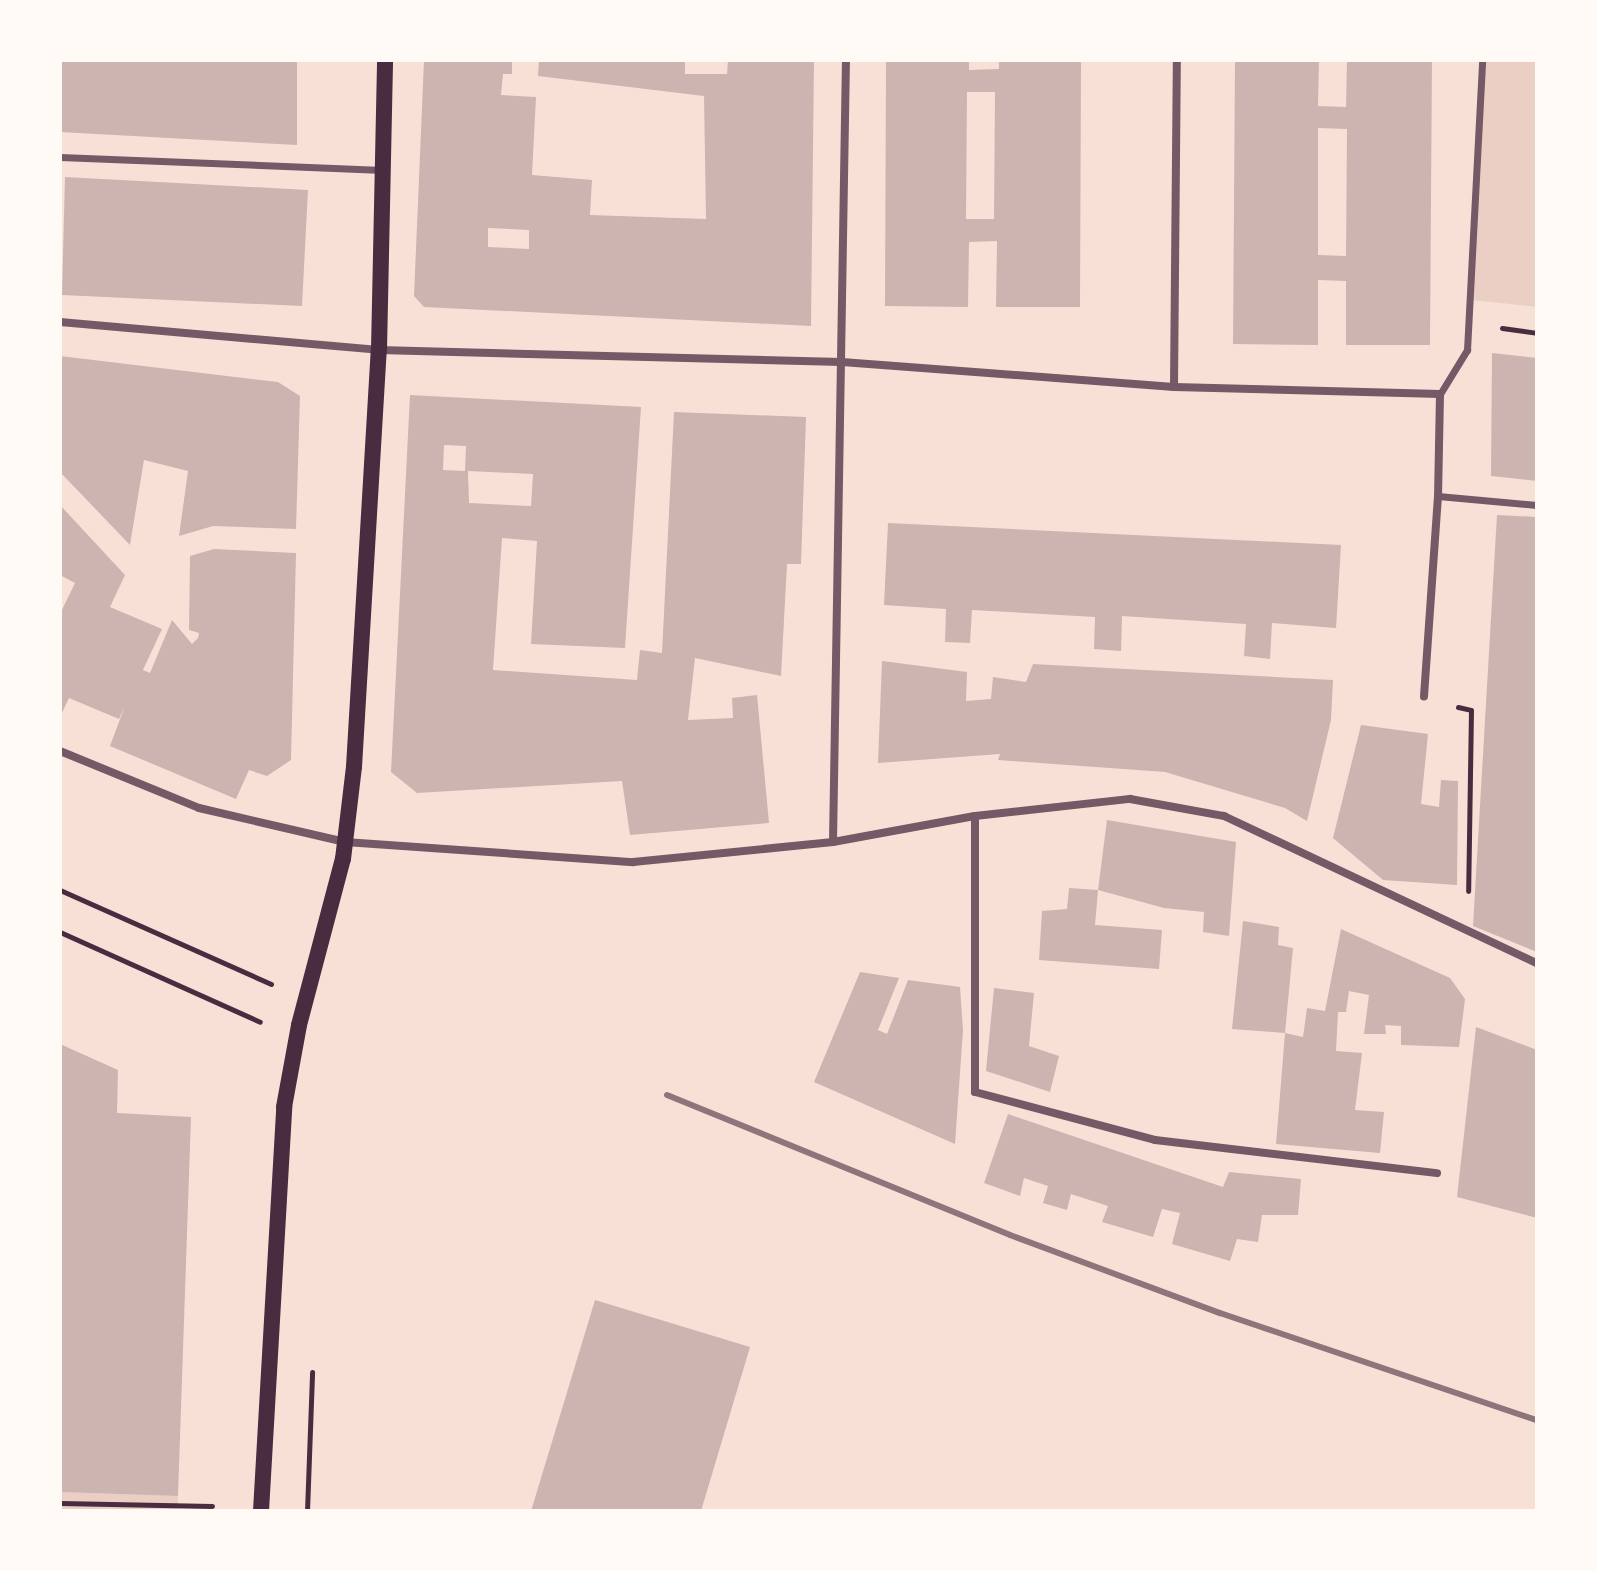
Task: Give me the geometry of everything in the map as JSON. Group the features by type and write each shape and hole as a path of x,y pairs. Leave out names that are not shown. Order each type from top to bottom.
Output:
{"main road":[{"path":"261,1511 277,1180 296,1038 345,842 362,658 379,350 385,60"}],"street":[{"path":"833,842 846,60"},
{"path":"1174,387 1177,60"},
{"path":"1424,697 1438,496 1440,394 1467,350 1482,60"},
{"path":"60,157 385,170"},
{"path":"60,322 379,350 842,362 1174,387 1440,394"},
{"path":"1438,496 1537,505"},
{"path":"60,751 199,808 345,842 633,862 833,842 975,816 1130,799 1224,816 1537,963"},
{"path":"975,816 975,1092 1155,1140 1437,1173"}],"path":[{"path":"1424,697 1471,710 1467,928"},
{"path":"60,890 305,1000"},
{"path":"60,932 296,1038"},
{"path":"60,1503 212,1506"}],"shaded area":[{"path":"1482,60 1537,60 1537,307 1472,300"},
{"path":"60,1492 178,1496 178,1511 60,1511"}],"building":[{"path":"60,60 297,60 297,145 60,132"},
{"path":"424,60 512,60 512,74 503,74 501,95 536,97 532,175 592,180 590,215 706,219 704,96 538,76 539,60 685,60 685,74 727,74 728,60 814,60 811,326 424,307 414,296","holes":["488,228 529,230 529,249 488,247"]},
{"path":"886,60 969,60 969,70 999,69 999,60 1081,60 1080,307 996,307 997,241 969,242 968,307 885,306","holes":["967,92 995,92 994,219 966,219"]},
{"path":"1235,60 1319,60 1318,106 1346,107 1347,60 1432,60 1430,345 1346,345 1346,281 1318,280 1318,345 1233,344","holes":["1318,128 1347,129 1346,256 1318,255"]},
{"path":"65,177 308,190 302,306 62,295"},
{"path":"1492,353 1537,358 1537,481 1491,476"},
{"path":"60,356 278,382 300,396 296,529 213,526 179,536 188,471 144,460 130,545 60,472"},
{"path":"410,395 641,407 625,648 531,644 537,541 502,538 493,670 637,680 640,650 662,653 674,412 806,417 801,564 787,564 781,676 695,658 688,720 733,718 732,698 757,695 769,823 630,835 622,781 417,793 391,772","holes":["444,445 466,446 465,471 443,470","468,471 533,474 531,506 469,503"]},
{"path":"60,505 125,575 110,607 162,629 143,670 150,673 172,620 192,644 198,638 199,633 189,630 190,556 214,549 296,553 291,760 267,776 249,770 236,799 110,746 125,706 119,719 69,698 60,717 60,614 75,583 60,575"},
{"path":"1497,515 1537,517 1537,952 1473,926"},
{"path":"888,523 1341,545 1336,628 1272,623 1270,659 1244,656 1246,624 1122,616 1121,651 1094,649 1095,617 972,610 970,643 945,642 946,609 884,605"},
{"path":"882,661 967,672 966,701 991,699 993,677 1026,682 1033,664 1333,680 1331,720 1307,821 1285,808 1165,772 998,760 1000,754 878,763"},
{"path":"1361,725 1428,734 1421,804 1439,807 1441,780 1458,781 1457,885 1383,880 1333,838"},
{"path":"1107,820 1236,842 1229,936 1203,932 1204,912 1164,908 1098,890"},
{"path":"1069,888 1098,890 1095,925 1162,930 1159,969 1039,960 1042,911 1067,909"},
{"path":"1243,921 1279,927 1278,945 1293,948 1285,1033 1232,1029"},
{"path":"1341,929 1450,978 1465,999 1459,1047 1401,1045 1401,1026 1385,1025 1386,1034 1364,1034 1369,995 1349,991 1346,1012 1338,1012 1336,1051 1362,1053 1355,1110 1384,1112 1380,1153 1276,1144 1285,1033 1303,1037 1307,1008 1325,1011"},
{"path":"860,972 899,978 878,1030 887,1034 908,980 960,987 963,1030 955,1144 814,1082"},
{"path":"994,988 1034,993 1029,1046 1059,1056 1050,1092 986,1071"},
{"path":"1476,1027 1537,1050 1537,1218 1457,1197"},
{"path":"60,1044 118,1070 117,1113 191,1117 178,1496 60,1492"},
{"path":"1008,1114 1223,1187 1229,1172 1301,1179 1298,1215 1262,1215 1258,1242 1237,1239 1230,1261 1172,1244 1180,1213 1162,1209 1153,1237 1102,1222 1108,1206 1071,1194 1067,1210 1043,1203 1048,1186 1024,1178 1020,1196 984,1183"},
{"path":"595,1300 750,1347 701,1511 531,1511"}],"railway":[{"path":"667,1095 1010,1235 1220,1313 1537,1420"}]}
